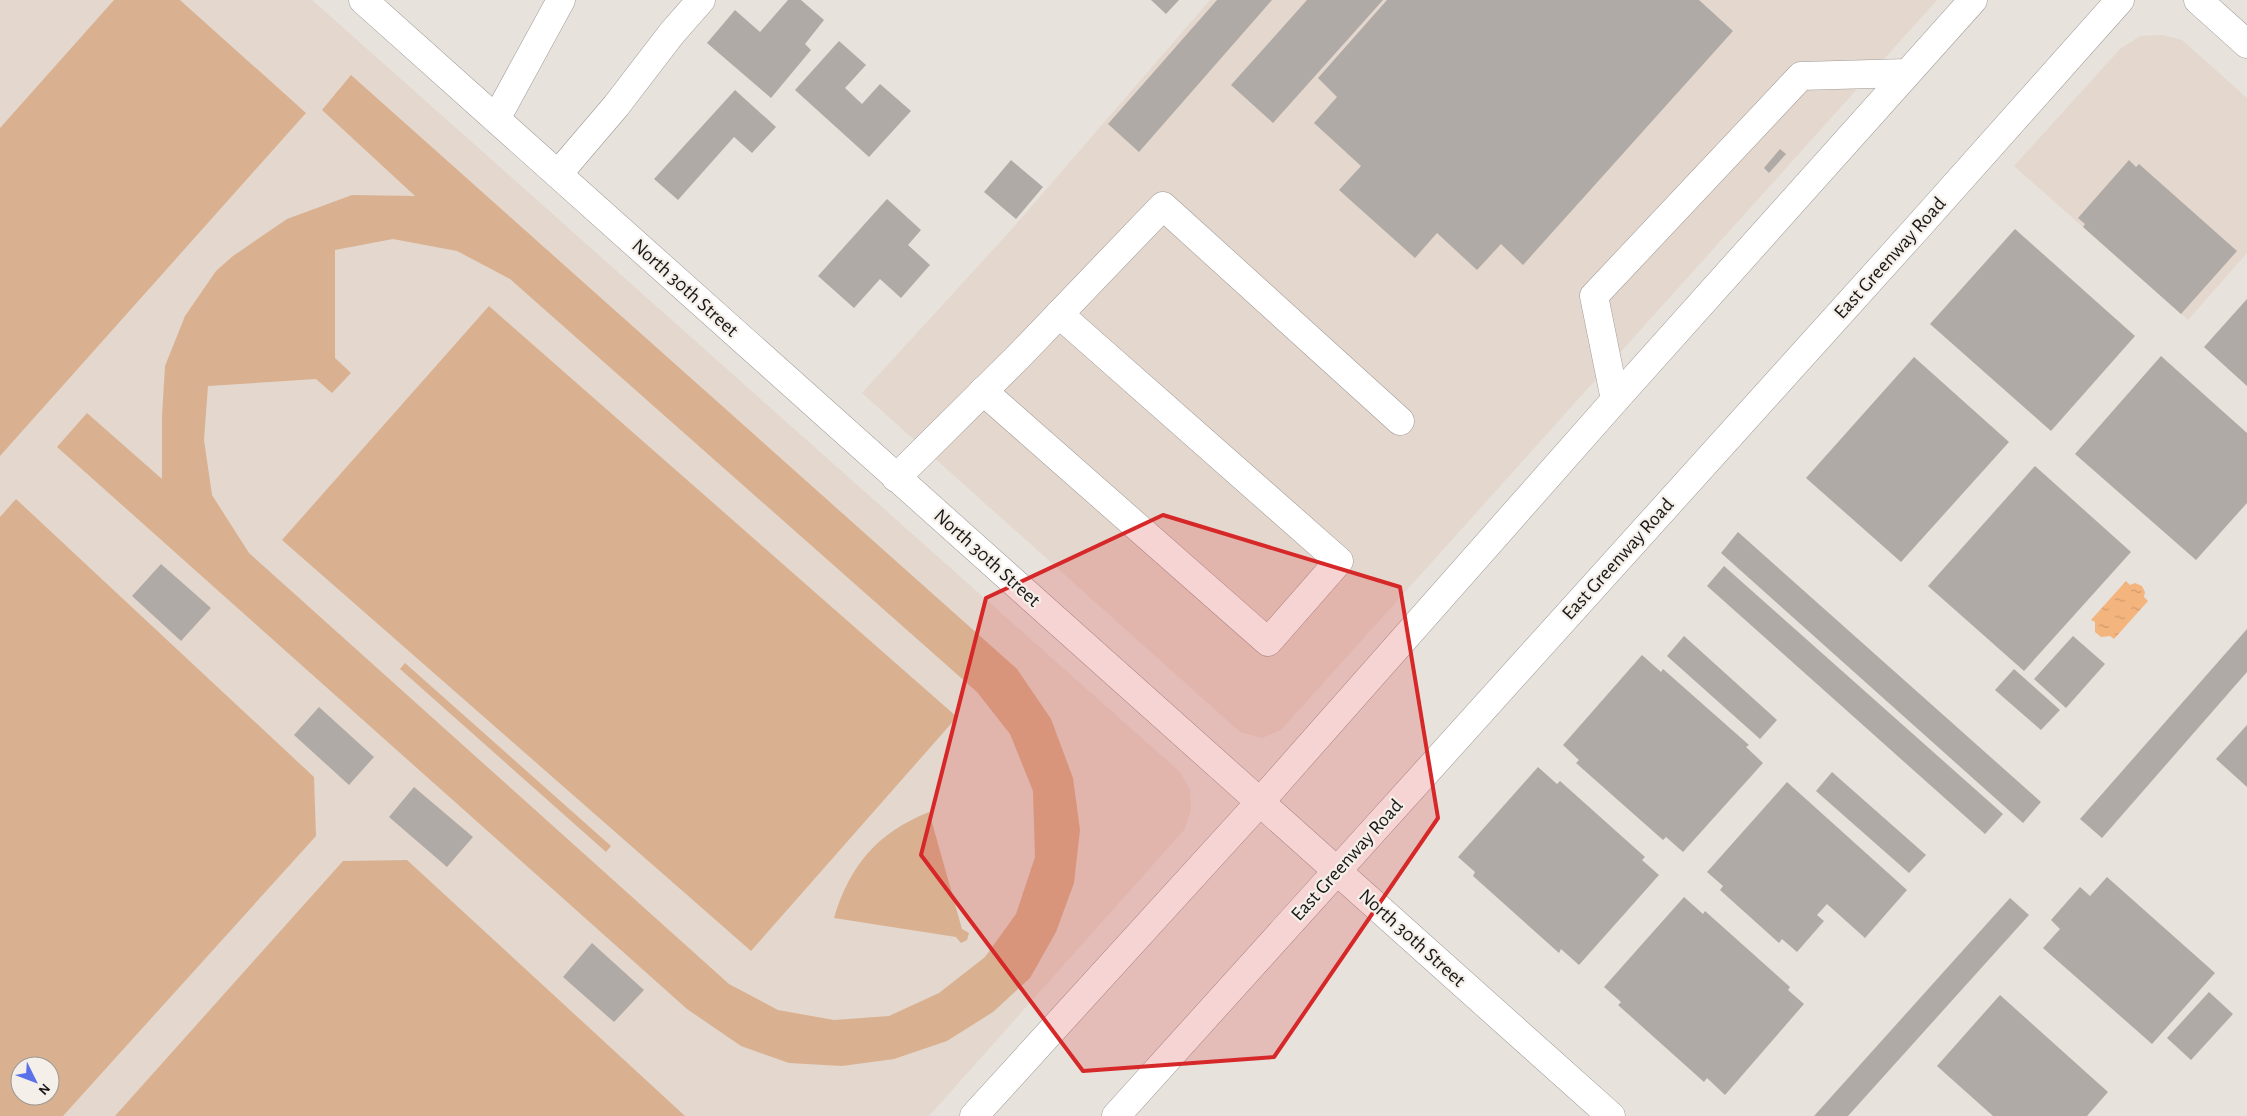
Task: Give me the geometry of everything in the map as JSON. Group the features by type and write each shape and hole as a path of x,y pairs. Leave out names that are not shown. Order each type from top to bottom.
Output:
{"main road":[{"name":"North 30th Street","path":"363,0 1611,1116"},
{"path":"496,119 561,0"},
{"path":"558,174 616,106 672,33 701,0"},
{"path":"974,1116 1260,802 1614,400 1973,0"},
{"name":"East Greenway Road","path":"1116,1116 1917,228 2120,0"},
{"path":"2198,0 2247,44"},
{"path":"1614,400 1594,296 1801,76 1907,73"},
{"path":"896,478 1163,206 1400,421"},
{"path":"983,391 1268,642 1339,562 1059,314"}],"highlighted area":[{"path":"1163,515 1400,587 1438,818 1274,1057 1083,1071 921,855 986,598"}],"shaded area":[{"path":"0,0 312,0 1180,772 1190,790 1191,810 1184,830 929,1116 0,1116"},
{"path":"114,0 180,0 306,113 0,456 0,128"},
{"path":"1210,0 1937,0 1281,730 1262,738 1240,732 862,393 1011,230"},
{"path":"2162,35 2182,40 2247,98 2247,253 2188,320 2014,166 2120,49 2140,36"},
{"path":"351,75 1017,669 1051,719 1073,778 1080,830 1074,883 1056,932 1030,978 993,1012 947,1041 894,1059 842,1066 789,1063 741,1046 687,1009 57,447 87,413 162,479 162,416 165,366 185,316 216,271 233,256 287,219 352,195 415,196 322,110","holes":["393,239 457,251 510,279 977,692 1010,734 1033,791 1035,857 1016,914 985,957 939,993 889,1016 834,1020 778,1010 729,984 249,553 212,495 204,440 208,386 316,379 332,393 351,373 335,358 335,250"]},
{"path":"489,306 957,717 751,951 282,540"},
{"path":"16,499 314,777 316,836 63,1116 0,1116 0,517"},
{"path":"405,663 611,846 606,852 400,669"},
{"path":"929,812 962,929 969,933 967,940 961,943 956,937 834,918 848,882 868,853 894,830"},
{"path":"407,860 685,1116 115,1116 343,861"}],"water":[{"path":"2126,581 2130,585 2135,583 2142,586 2145,592 2144,597 2148,601 2114,639 2110,636 2101,637 2095,632 2095,622 2091,620"}],"building":[{"path":"788,0 801,0 824,20 805,44 811,50 771,98 707,43 735,10 760,32"},
{"path":"1151,0 1179,0 1166,14"},
{"path":"1217,0 1272,0 1139,152 1108,124"},
{"path":"1307,0 1383,0 1273,123 1231,85"},
{"path":"1387,0 1699,0 1733,31 1523,265 1501,244 1477,270 1437,233 1415,258 1339,190 1361,166 1314,123 1337,97 1318,78"},
{"path":"839,41 866,65 845,88 862,104 880,84 911,111 869,157 795,90"},
{"path":"735,90 776,127 752,153 734,137 678,200 654,179"},
{"path":"1780,149 1786,154 1769,173 1764,168"},
{"path":"1011,160 1043,187 1016,219 984,192"},
{"path":"2129,160 2136,167 2139,164 2237,251 2181,314 2083,227 2085,224 2078,218"},
{"path":"887,199 921,230 908,245 930,265 901,298 880,279 854,308 818,276"},
{"path":"2015,229 2135,336 2051,431 1930,324"},
{"path":"2247,299 2247,386 2204,347"},
{"path":"2161,356 2247,433 2247,503 2196,560 2075,454"},
{"path":"1914,357 2009,442 1901,562 1806,478"},
{"path":"2035,466 2131,552 2024,671 1928,586"},
{"path":"1738,532 2041,802 2023,823 1721,553"},
{"path":"161,564 211,608 181,641 132,596"},
{"path":"1724,566 2003,814 1985,834 1707,586"},
{"path":"2247,629 2247,672 2102,838 2080,819"},
{"path":"1684,636 1777,720 1760,739 1667,656"},
{"path":"2073,636 2105,664 2066,708 2034,679"},
{"path":"1642,655 1661,672 1663,669 1749,745 1746,747 1763,763 1683,852 1666,837 1663,840 1576,763 1579,760 1563,745"},
{"path":"2014,669 2060,710 2041,730 1995,690"},
{"path":"319,707 374,757 349,785 294,735"},
{"path":"2247,725 2247,787 2216,759"},
{"path":"1538,767 1557,784 1560,781 1645,857 1642,860 1659,875 1579,965 1561,949 1559,953 1473,876 1475,872 1458,857"},
{"path":"1832,772 1926,855 1909,873 1816,791"},
{"path":"1787,782 1907,890 1865,938 1827,904 1817,915 1824,921 1797,952 1782,939 1779,943 1720,890 1723,886 1707,872"},
{"path":"414,787 473,837 447,867 389,817"},
{"path":"2107,877 2215,973 2152,1044 2043,948 2060,929 2051,920 2080,887 2090,896"},
{"path":"1684,897 1703,914 1705,911 1790,987 1788,990 1804,1004 1725,1095 1707,1078 1704,1082 1618,1005 1621,1002 1604,987"},
{"path":"2010,898 2029,915 1848,1116 1814,1116"},
{"path":"592,943 644,990 614,1022 563,977"},
{"path":"2209,992 2233,1014 2191,1060 2167,1038"},
{"path":"2000,995 2108,1092 2087,1116 1993,1116 1937,1066"}]}
